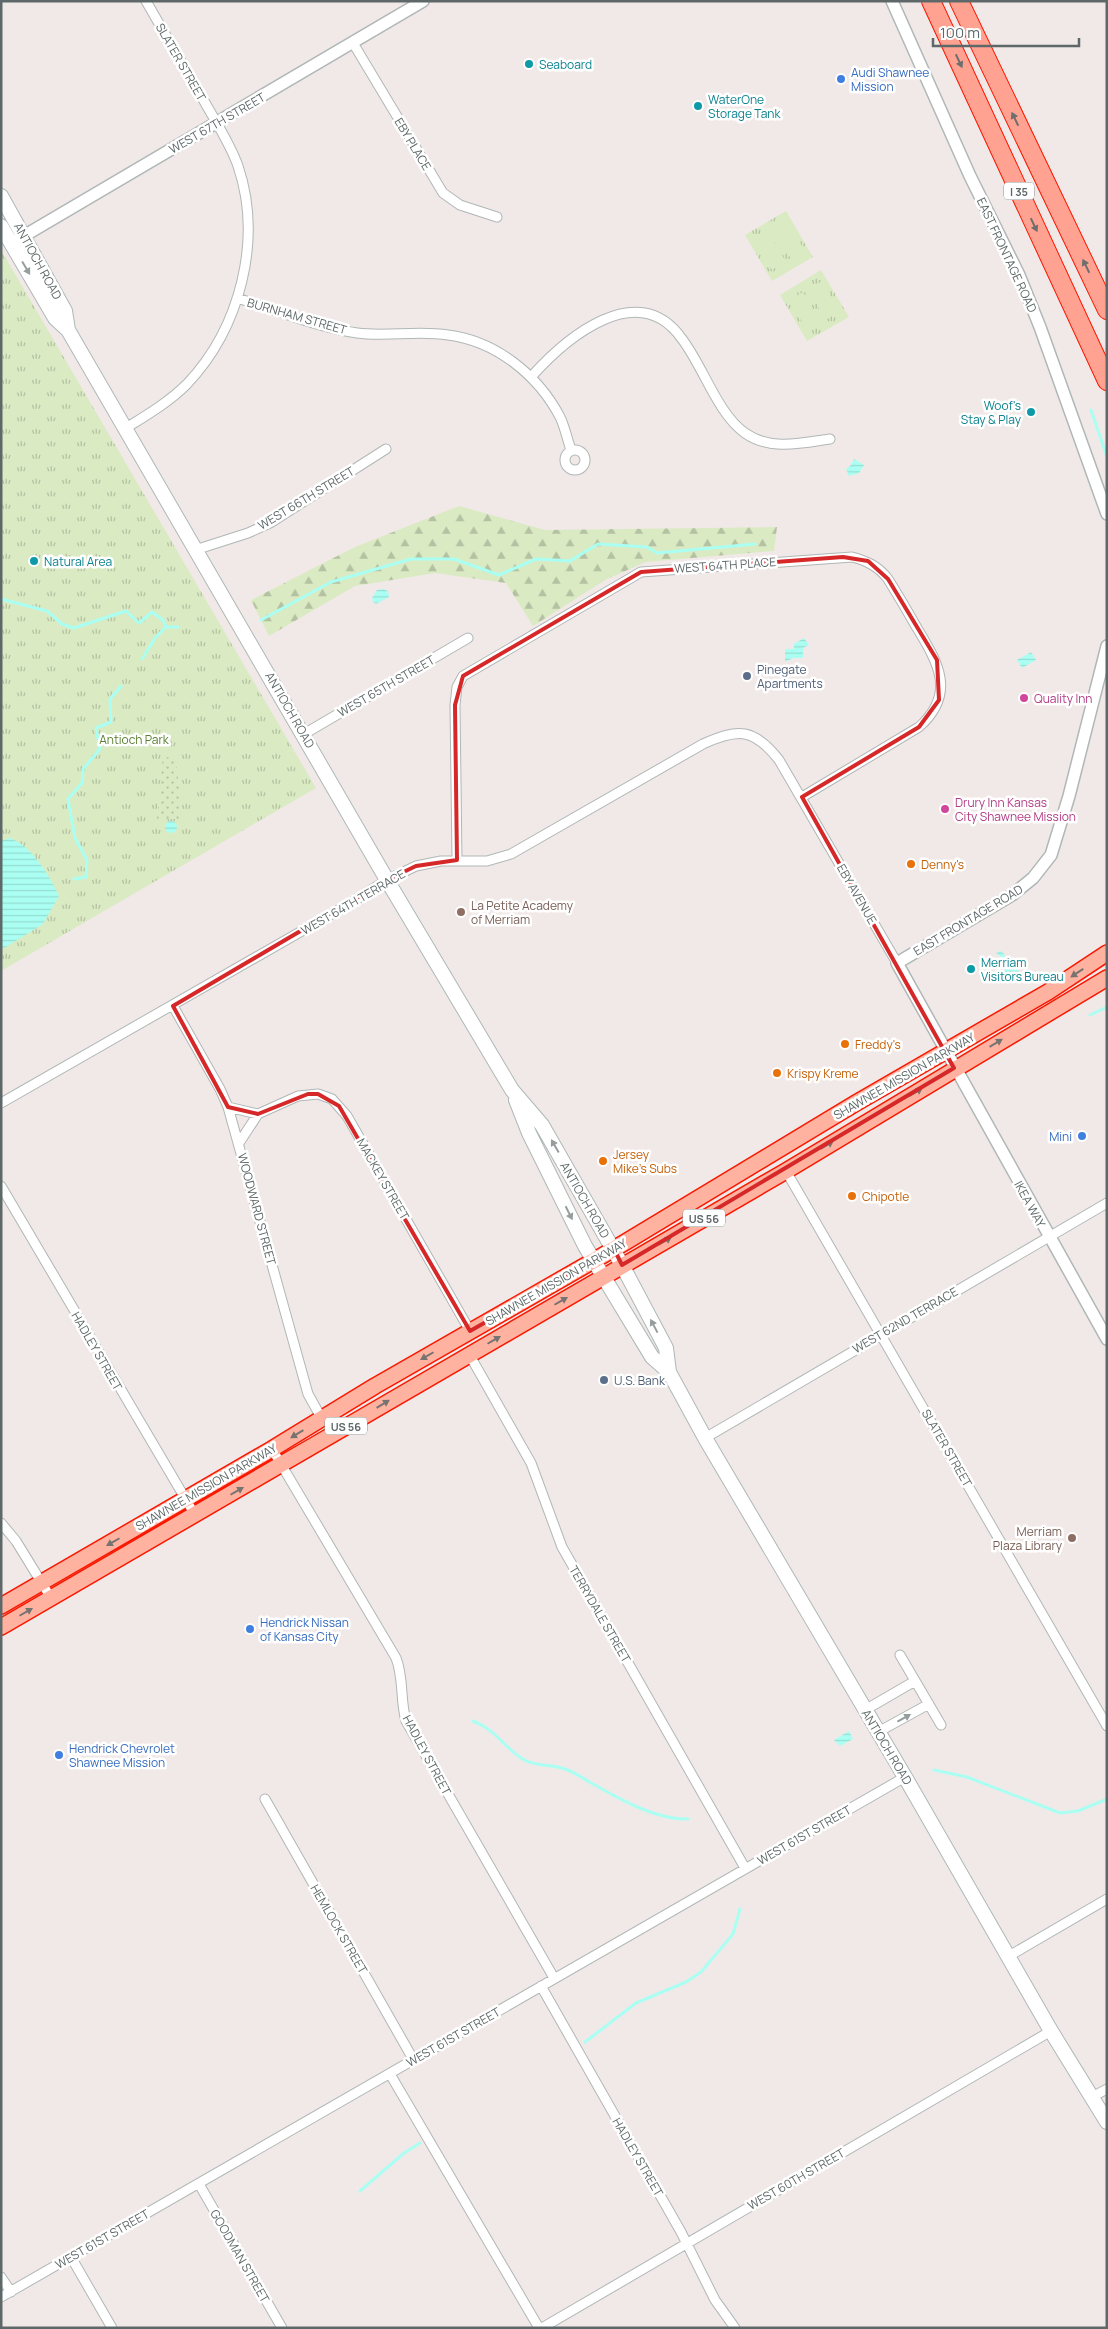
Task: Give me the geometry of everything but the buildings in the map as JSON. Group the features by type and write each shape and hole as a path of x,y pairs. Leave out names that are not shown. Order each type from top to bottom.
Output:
{"highway":[{"name":"I 35","path":"931,1 1107,381"},
{"name":"I 35","path":"959,1 1107,310"},
{"path":"971,1 977,38"},
{"name":"SHAWNEE MISSION PARKWAY","path":"1,1606 272,1449 470,1331 614,1249 1048,992 1107,953"},
{"name":"SHAWNEE MISSION PARKWAY","path":"1,1627 195,1516 786,1170 1107,978"},
{"path":"786,1170 788,1161 829,1120"}],"main road":[{"name":"ANTIOCH ROAD","path":"1,196 25,236 65,311 68,330"},
{"name":"ANTIOCH ROAD","path":"1,226 55,318 68,330 126,428 387,880 512,1090 529,1133 594,1260 652,1357 668,1372 1107,2122"},
{"name":"ANTIOCH ROAD","path":"512,1090 542,1125 614,1249 666,1348 668,1372"}],"street":[{"name":"SLATER STREET","path":"126,428 168,401 205,362 219,340 237,298 248,252 247,207 237,165 216,123 146,1"},
{"name":"WEST 67TH STREET","path":"11,244 422,1"},
{"name":"EAST FRONTAGE ROAD","path":"892,1 970,176 1019,275 1047,345 1107,514"},
{"name":"EBY PLACE","path":"353,43 443,193 460,205 497,218"},
{"name":"BURNHAM STREET","path":"237,298 329,327 356,333 387,336 448,334 468,339 503,355 531,377 550,400 561,419 571,450"},
{"path":"531,377 575,334 599,320 630,313 649,315 664,321 683,339 725,411 734,424 745,434 759,441 773,444 830,440"},
{"name":"WEST 66TH STREET","path":"196,550 248,533 270,523 386,449"},
{"name":"WEST 64TH PLACE","path":"457,860 455,704 457,687 463,676 640,572 852,557 868,561 881,570 888,579 936,660 941,685 939,700 933,713 919,727 802,797"},
{"name":"WEST 65TH STREET","path":"304,734 468,638"},
{"name":"EAST FRONTAGE ROAD","path":"897,962 1012,895 1033,878 1051,855 1069,796 1107,646"},
{"name":"WEST 64TH TERRACE","path":"1,1103 173,1006 387,880 416,866 457,860 487,861 512,854 703,744 731,733 746,734"},
{"name":"EBY AVENUE","path":"746,734 765,742 779,760 897,962 954,1068"},
{"name":"WOODWARD STREET","path":"173,1006 220,1089 228,1107 308,1394 322,1419"},
{"name":"IKEA WAY","path":"954,1068 1107,1339"},
{"name":"MACKEY STREET","path":"258,1114 298,1096 308,1094 318,1094 332,1099 339,1106 470,1331"},
{"path":"228,1107 258,1114 239,1143"},
{"name":"SLATER STREET","path":"786,1170 1107,1726"},
{"name":"HADLEY STREET","path":"1,1186 195,1516"},
{"name":"WEST 62ND TERRACE","path":"705,1438 1107,1203"},
{"name":"TERRYDALE STREET","path":"469,1354 530,1463 539,1482 552,1525 566,1556 745,1868"},
{"name":"HADLEY STREET","path":"272,1449 396,1658 402,1679 402,1708 406,1721 554,1978"},
{"path":"1,1523 51,1598"},
{"path":"900,1655 941,1725"},
{"path":"865,1710 915,1680"},
{"path":"878,1732 929,1704"},
{"name":"WEST 61ST STREET","path":"1,2298 905,1777"},
{"name":"HEMLOCK STREET","path":"265,1799 414,2059"},
{"path":"1009,1956 1107,1899"},
{"name":"HADLEY STREET","path":"541,1986 686,2243 715,2300 735,2328"},
{"name":"WEST 60TH STREET","path":"541,2328 1052,2031"},
{"path":"390,2074 541,2328"},
{"path":"1092,2097 1107,2089"},
{"name":"GOODMAN STREET","path":"199,2184 282,2328"},
{"path":"71,2257 112,2328"},
{"path":"1,2278 10,2292"}],"highlighted area":[{"path":"843,557 868,561 888,579 937,660 939,700 919,727 802,797 954,1068 622,1265 614,1249 470,1331 339,1106 318,1094 308,1094 258,1114 228,1107 173,1006 387,880 416,866 457,860 455,705 463,676 641,572"}],"green space":[{"path":"786,211 813,257 772,281 745,235"},
{"path":"787,221 805,251 791,259 773,229"},
{"path":"769,232 786,262 772,270 755,240"},
{"name":"Antioch Park","path":"1,250 316,788 1,971"},
{"path":"821,270 849,317 807,341 780,295"},
{"path":"822,281 839,311 826,320 808,289"},
{"path":"803,292 821,322 807,330 789,300"},
{"path":"459,506 545,530 777,527 774,551 646,562 607,579 533,626 506,583 435,573 355,586 269,636 251,600 355,547"},
{"path":"163,757 176,758 182,819 157,819"}],"water":[{"path":"854,459 864,465 859,473 849,476 846,469"},
{"path":"383,589 388,591 389,597 376,604 372,598 377,590"},
{"path":"804,638 809,645 803,648 803,658 793,658 785,662 785,649 794,649 794,644"},
{"path":"1031,652 1036,660 1022,668 1017,660"},
{"path":"169,821 173,821 177,827 173,833 169,833 165,829 165,825"},
{"path":"10,838 26,847 33,854 59,896 43,924 1,950 1,841"},
{"path":"1001,951 1005,955 1004,957 1009,966 1015,963 1020,973 1008,979 1003,971 1008,967 1005,960 996,953"},
{"path":"849,1731 853,1739 840,1746 834,1740"}],"waterway":[{"path":"1091,410 1107,457"},
{"path":"261,620 331,582 411,559 454,559 499,575 536,559 570,561 598,544 647,547 657,553 755,544"},
{"path":"1,599 47,611 62,624 74,628 126,611 139,623 152,612 163,620 166,627"},
{"path":"142,659 155,638 166,627 178,627"},
{"path":"74,879 86,877 87,860 75,838 68,799 82,783 83,769 100,749 96,728 111,722 110,699 121,686"},
{"path":"1090,1015 1107,1007"},
{"path":"473,1721 488,1729 514,1753 526,1761 560,1767 616,1797 652,1813 688,1819"},
{"path":"934,1770 967,1777 1060,1813 1078,1811 1107,1799"},
{"path":"585,2042 636,2003 686,1982 701,1972 733,1934 740,1909"},
{"path":"360,2191 404,2153 420,2143"}],"place":[{"name":"Seaboard","path":"529,64"},
{"name":"Audi Shawnee Mission","path":"841,79"},
{"name":"WaterOne Storage Tank","path":"698,106"},
{"name":"Woof's Stay & Play","path":"1031,412"},
{"name":"Natural Area","path":"34,561"},
{"name":"Pinegate Apartments","path":"747,676"},
{"name":"Quality Inn","path":"1024,698"},
{"name":"Drury Inn Kansas City Shawnee Mission","path":"945,809"},
{"name":"Denny's","path":"911,864"},
{"name":"La Petite Academy of Merriam","path":"461,912"},
{"name":"Merriam Visitors Bureau","path":"971,969"},
{"name":"Freddy's","path":"845,1044"},
{"name":"Krispy Kreme","path":"777,1073"},
{"name":"Mini","path":"1082,1136"},
{"name":"Jersey Mike's Subs","path":"603,1161"},
{"name":"Chipotle","path":"852,1196"},
{"name":"U.S. Bank","path":"604,1380"},
{"name":"Merriam Plaza Library","path":"1072,1538"},
{"name":"Hendrick Nissan of Kansas City","path":"250,1629"},
{"name":"Hendrick Chevrolet Shawnee Mission","path":"59,1755"}]}
